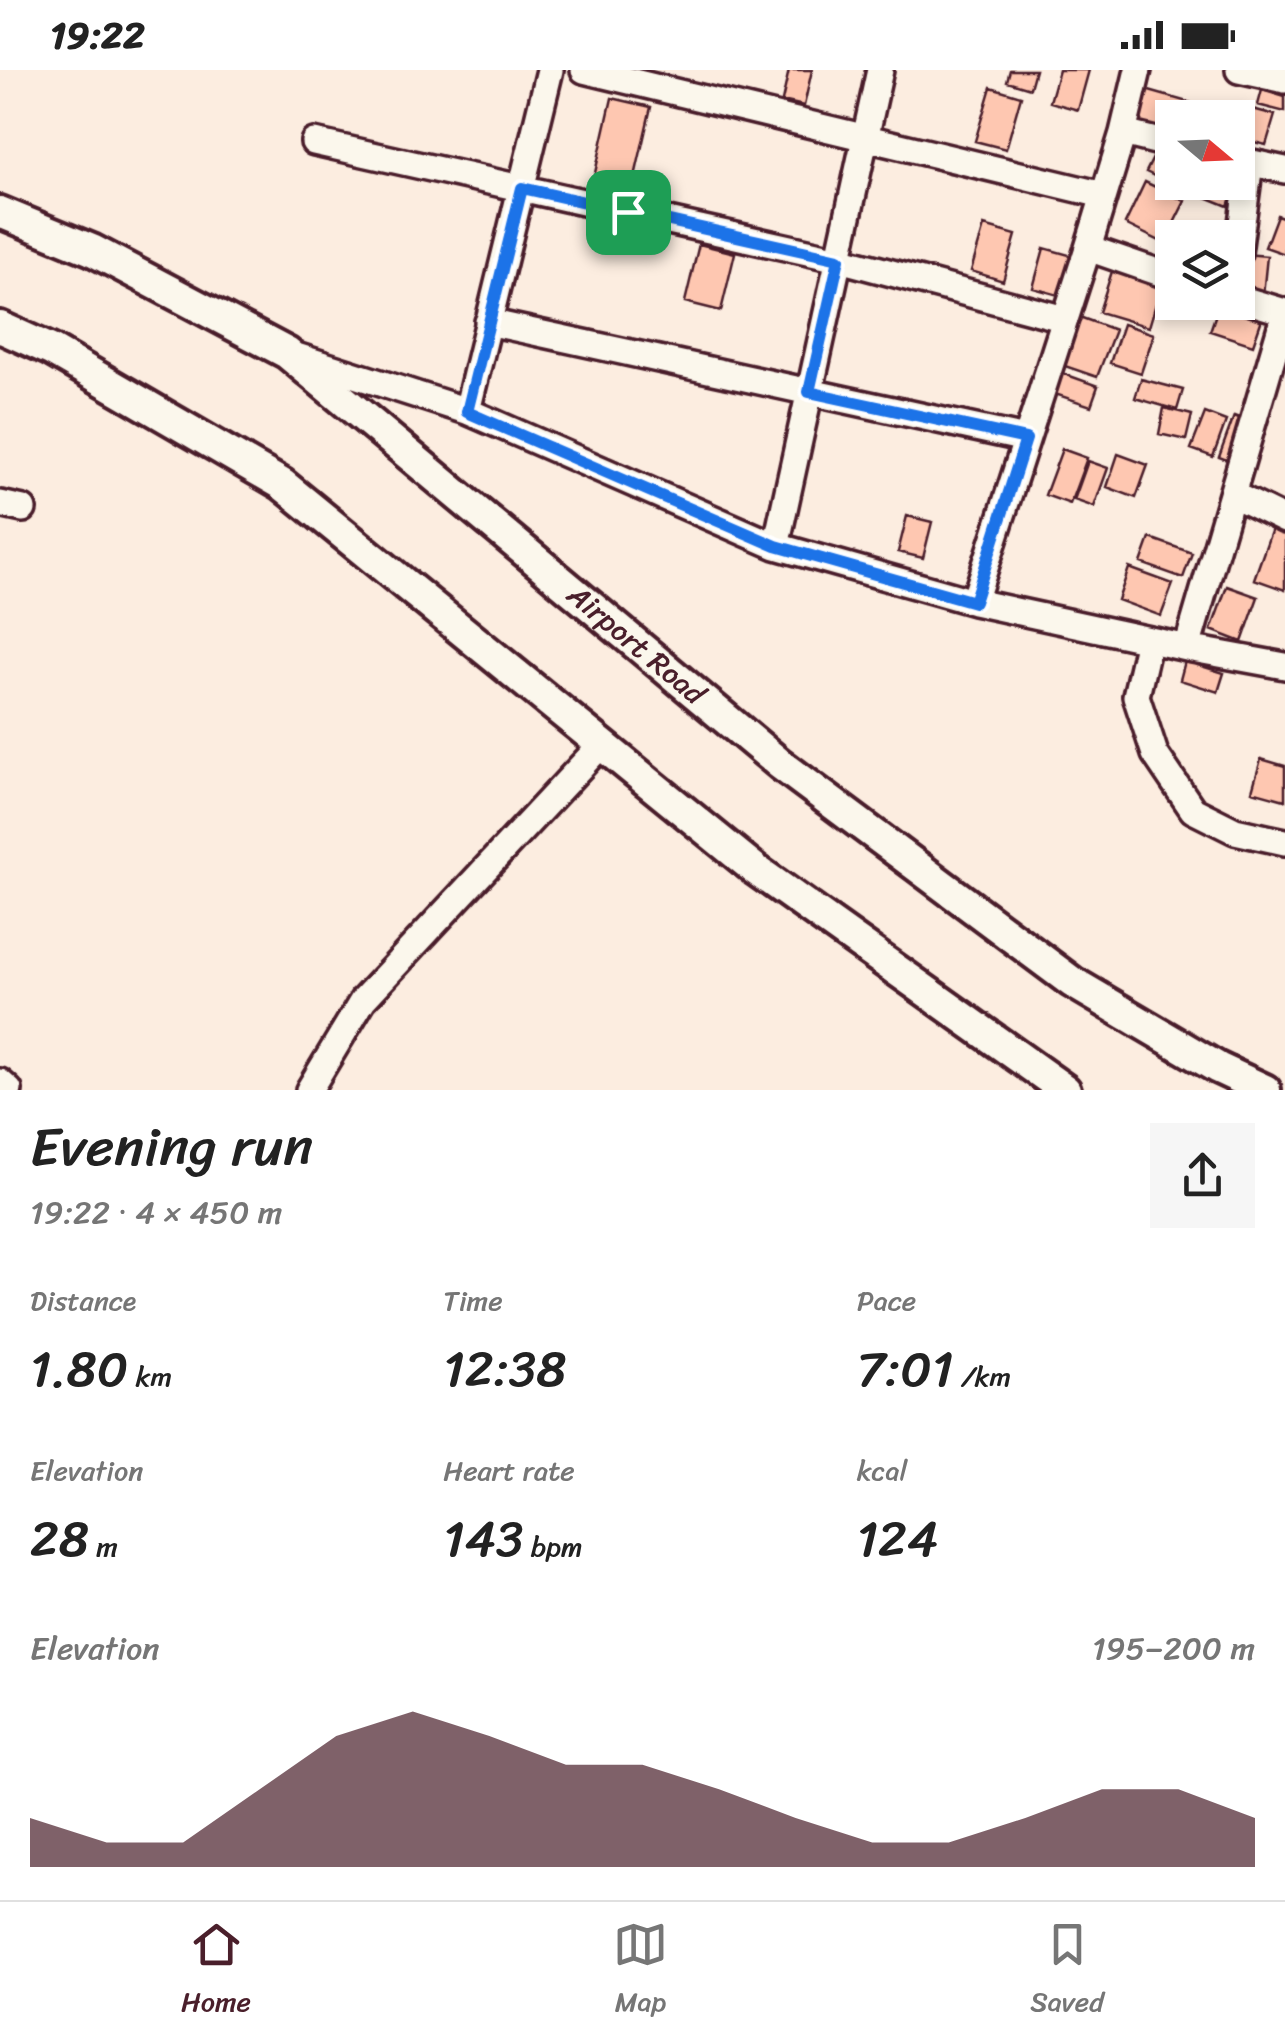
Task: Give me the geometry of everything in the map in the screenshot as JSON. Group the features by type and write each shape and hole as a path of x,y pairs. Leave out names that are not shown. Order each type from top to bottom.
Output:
{"main road":[{"name":"Airport Road","path":"0,212 92,250 287,353 780,764 1072,982 1218,1068 1265,1090"},
{"path":"0,327 52,350 282,484 756,870 1065,1090"}],"street":[{"path":"467,412 550,70"},
{"path":"584,70 1103,196"},
{"path":"776,546 880,70"},
{"path":"974,602 1088,248 1138,70"},
{"path":"1239,70 1285,80"},
{"path":"1123,133 1155,141"},
{"path":"314,142 839,259 1065,319"},
{"path":"1255,164 1285,170"},
{"path":"1088,248 1155,270"},
{"path":"1188,648 1285,313 1255,303"},
{"path":"488,322 1026,439"},
{"path":"287,353 467,412 776,546 974,602 1285,666"},
{"path":"1232,494 1285,520"},
{"path":"1150,640 1136,696 1155,754 1193,810 1235,831 1285,842"},
{"path":"308,1090 363,1000 602,744"},
{"path":"0,1082 8,1090"}],"building":[{"path":"789,70 812,70 804,106 782,101"},
{"path":"1010,70 1035,70 1030,88 1007,81"},
{"path":"1059,70 1089,70 1078,110 1050,102"},
{"path":"991,87 1021,96 1006,149 975,141"},
{"path":"1142,89 1181,100 1155,100 1155,128 1133,122"},
{"path":"1262,90 1285,97 1285,112 1258,105"},
{"path":"612,98 651,107 629,203 590,195"},
{"path":"1255,110 1275,115 1266,145 1255,142"},
{"path":"1155,154 1155,176 1146,172"},
{"path":"1145,182 1155,187 1155,200 1185,201 1176,220 1155,220 1155,239 1125,224"},
{"path":"1277,215 1285,218 1285,254 1265,247"},
{"path":"984,226 1016,235 1003,281 971,271"},
{"path":"699,244 735,253 721,311 685,302"},
{"path":"1044,248 1073,256 1062,296 1033,288"},
{"path":"1255,255 1267,256 1263,295 1255,294"},
{"path":"1114,265 1155,278 1155,307 1149,327 1099,312"},
{"path":"1255,313 1263,316 1253,345 1210,331 1214,320 1255,320"},
{"path":"1074,315 1115,330 1097,377 1056,363"},
{"path":"1123,324 1154,334 1141,373 1110,363"},
{"path":"1056,371 1098,386 1091,406 1049,392"},
{"path":"1141,379 1183,390 1177,410 1135,398"},
{"path":"1164,408 1192,415 1186,440 1159,434"},
{"path":"1205,413 1226,421 1213,457 1191,449"},
{"path":"1234,416 1247,421 1232,462 1219,457"},
{"path":"1062,449 1087,458 1070,504 1045,495"},
{"path":"1118,454 1148,465 1136,498 1107,487"},
{"path":"1088,461 1108,468 1094,507 1074,500"},
{"path":"907,516 932,522 923,558 898,552"},
{"path":"1274,523 1285,527 1285,590 1254,579"},
{"path":"1150,538 1192,553 1183,578 1141,563"},
{"path":"1129,568 1173,584 1161,616 1118,600"},
{"path":"1227,586 1258,597 1242,642 1211,630"},
{"path":"1185,661 1224,673 1218,692 1180,680"},
{"path":"1261,759 1285,766 1285,800 1252,791"}],"route":[{"path":"522,188 628,212 839,259 809,392 1026,439 974,602 776,546 467,412 522,188"}]}
